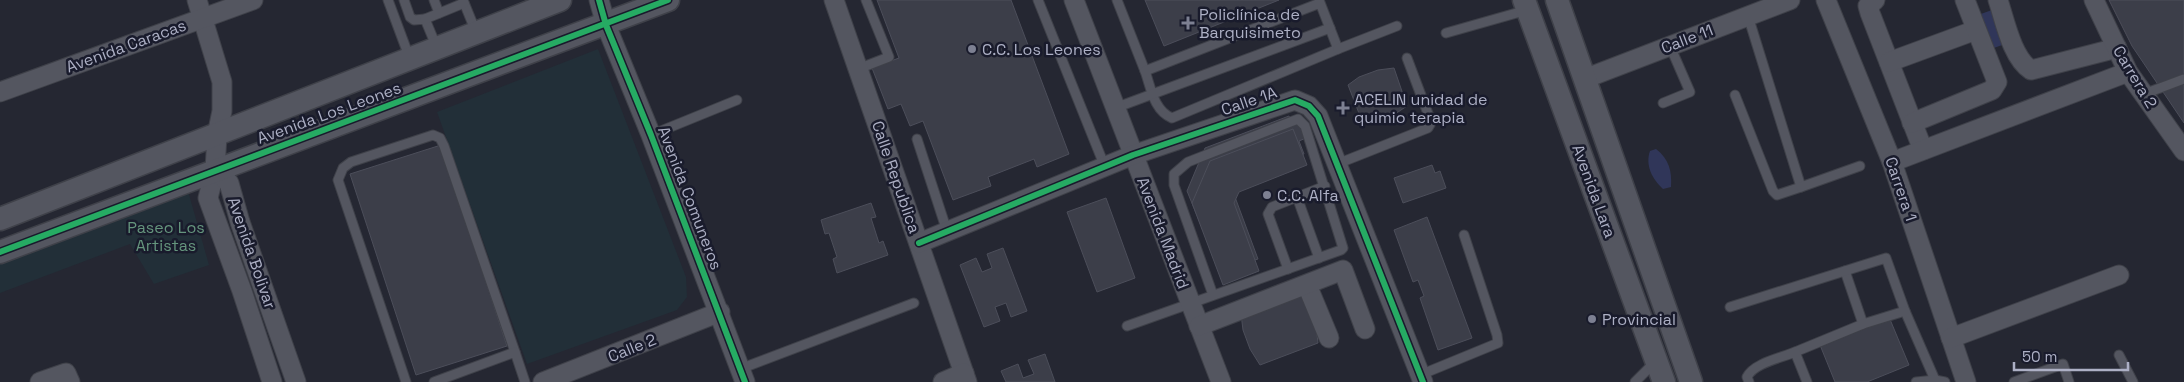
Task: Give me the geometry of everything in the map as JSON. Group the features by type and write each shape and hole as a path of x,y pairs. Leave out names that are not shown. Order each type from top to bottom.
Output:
{"street":[{"path":"196,0 222,82 222,110 217,135 215,170"},
{"name":"Avenida Caracas","path":"0,92 253,0"},
{"name":"Avenida Los Leones","path":"0,219 437,49 476,33 529,6 560,0"},
{"name":"Avenida Comuneros","path":"599,0 606,25 651,135 743,376"},
{"name":"Avenida Los Leones","path":"0,252 606,25 668,0"},
{"name":"Calle Republica","path":"834,0 966,378"},
{"name":"Avenida Madrid","path":"1074,0 1221,382"},
{"name":"Avenida Lara","path":"1557,0 1691,382"},
{"name":"Calle 11","path":"1584,79 1790,0"},
{"name":"Carrera 1","path":"1826,0 1892,162 1966,382"},
{"path":"1875,0 1868,6 1923,150"},
{"path":"1912,123 1996,87 1997,82 1964,0"},
{"path":"1998,0 2018,57 2024,66 2031,70 2117,48"},
{"name":"Carrera 2","path":"2094,0 2128,72 2184,151"},
{"name":"Avenida Lara","path":"1526,5 1664,382"},
{"path":"1889,62 1976,30"},
{"path":"1892,162 2128,72"},
{"name":"Calle 1A","path":"919,243 1133,155 1295,100 1309,106 1318,116 1422,378"},
{"name":"Avenida Bolivar","path":"215,170 208,198 242,291 272,382"},
{"name":"Avenida Bolivar","path":"215,170 229,184 296,382"},
{"path":"1200,326 1343,270 1365,330"},
{"path":"1951,338 2119,275"},
{"path":"1307,285 1329,338"},
{"name":"Calle 2","path":"543,382 570,378 720,312"},
{"path":"40,382 68,378"},
{"path":"943,382 966,378"}],"lane":[{"path":"388,0 410,59"},
{"path":"404,0 410,17 414,20 425,19 464,1 476,33"},
{"path":"434,0 440,13"},
{"path":"858,69 889,57 866,0"},
{"path":"1038,0 1105,167"},
{"path":"1117,0 1157,106 1165,115 1172,118 1397,26"},
{"path":"1145,71 1319,1 1338,49"},
{"path":"1446,33 1526,5"},
{"path":"1748,16 1802,187"},
{"path":"425,19 437,49"},
{"path":"1115,108 1330,28"},
{"path":"1663,103 1690,92 1670,46"},
{"path":"1337,164 1428,128 1431,124 1407,58"},
{"path":"2144,94 2184,79"},
{"path":"1735,95 1773,191 1777,195 1860,166"},
{"path":"651,135 737,100"},
{"path":"1127,326 1341,250 1343,245 1305,126 1298,118 1188,162 1174,174 1174,185 1213,295"},
{"path":"406,382 338,180 343,168 351,162 433,135 440,138 444,146 525,382"},
{"path":"917,139 947,231"},
{"path":"1288,269 1268,214 1272,207 1324,186"},
{"path":"1297,197 1319,258"},
{"path":"1422,378 1498,343 1464,235"},
{"path":"1730,307 1886,258 1905,311 1935,380"},
{"path":"1845,271 1863,324"},
{"path":"743,376 914,303"},
{"path":"1749,382 1747,377 1756,368 1863,324 1905,311"},
{"path":"434,382 515,352"},
{"path":"1795,352 1808,382"},
{"path":"2119,355 2132,382"},
{"path":"1635,382 1656,360"},
{"path":"2014,382 2063,364 2069,382"},
{"path":"1916,382 1935,380 1945,382"}],"green space":[{"path":"598,49 686,277 687,297 677,310 527,364 437,112"},
{"name":"Paseo Los Artistas","path":"188,191 209,265 154,284 130,244 0,293 0,264"}],"water":[{"path":"1992,10 2005,44 1991,49 1978,15"},
{"path":"1656,149 1669,166 1671,187 1663,189 1650,172 1648,161 1650,151"}],"building":[{"path":"877,0 1011,0 1069,154 1037,167 1034,159 988,177 991,186 953,200 923,121 910,126 901,104 888,109 872,68 899,58"},
{"name":"Policlínica de Barquisimeto","path":"1145,0 1279,0 1164,46"},
{"path":"2109,0 2184,0 2184,123 2132,46"},
{"path":"1394,68 1407,106 1395,114 1379,119 1362,121 1348,85 1359,77 1378,70"},
{"path":"1289,116 1292,124 1299,121 1306,138 1299,141 1304,154 1236,180 1232,189 1258,259 1220,272 1187,191 1205,148"},
{"path":"1293,129 1307,165 1239,192 1234,203 1259,271 1223,285 1192,203 1210,161"},
{"path":"441,145 507,346 416,375 350,174"},
{"path":"1432,165 1435,173 1440,171 1446,188 1403,203 1394,178"},
{"path":"1106,198 1135,278 1097,292 1067,212"},
{"path":"871,203 876,217 871,218 879,243 883,241 888,255 837,273 833,259 837,257 829,233 825,234 821,220"},
{"path":"1427,217 1472,338 1438,350 1420,298 1424,296 1418,280 1413,282 1394,230"},
{"path":"1003,248 1027,311 1011,317 1006,303 995,307 1000,321 984,327 960,265 976,258 982,272 992,268 987,254"},
{"path":"1300,293 1309,307 1316,325 1318,343 1260,365 1250,349 1243,330 1241,314"},
{"path":"1889,317 1909,365 1867,382 1835,382 1820,345"},
{"path":"1045,354 1055,382 1006,382 1001,371 1018,364 1023,378 1034,374 1028,360"}],"cycle path":[{"path":"599,0 606,25 651,135 745,382"},
{"path":"0,252 668,0"},
{"path":"919,243 1133,155 1295,100 1309,106 1318,116 1423,382"}],"place":[{"name":"Policlínica de Barquisimeto","path":"1188,23"},
{"name":"C.C. Los Leones","path":"972,49"},
{"name":"ACELIN unidad de quimio terapia","path":"1343,108"},
{"name":"C.C. Alfa","path":"1267,195"},
{"name":"Provincial","path":"1592,319"}]}
